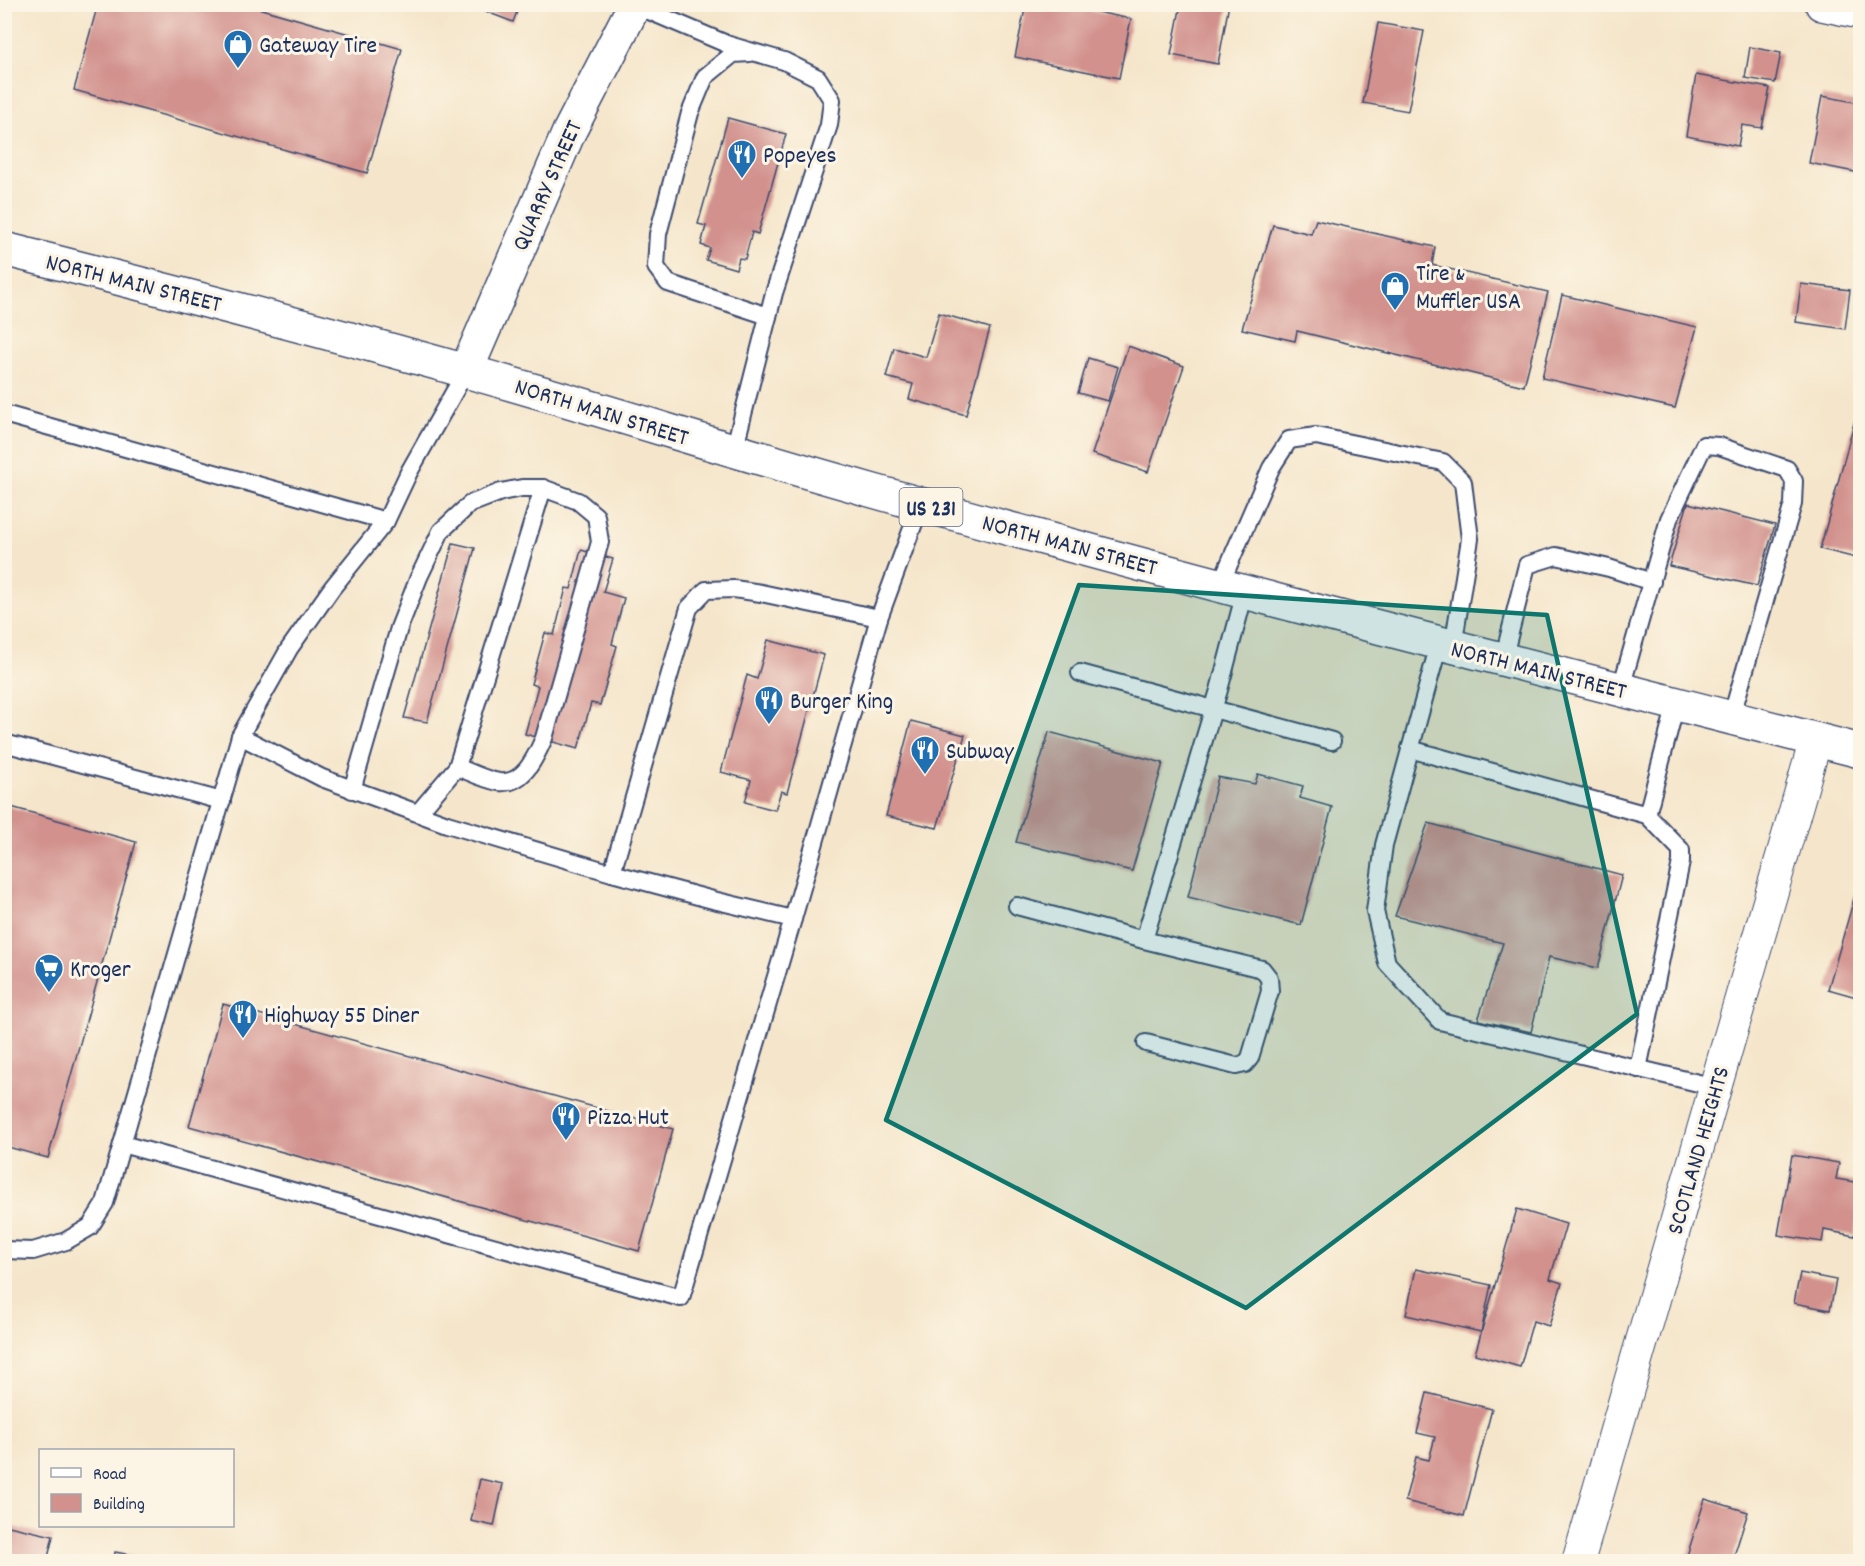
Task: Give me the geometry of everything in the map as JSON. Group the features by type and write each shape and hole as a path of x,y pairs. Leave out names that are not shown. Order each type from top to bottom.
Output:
{"main road":[{"path":"1822,4 1860,12"},
{"name":"QUARRY STREET","path":"466,370 569,132 635,5"},
{"name":"NORTH MAIN STREET","path":"4,249 227,305 466,370 921,504 1446,646 1621,688 1860,751"}],"street":[{"name":"SCOTLAND HEIGHTS","path":"1578,1562 1816,739"}],"lane":[{"path":"635,5 693,31 784,61 818,78 832,100 829,125 774,293 734,450"},
{"path":"757,53 734,54 705,77 690,113 658,234 656,267 668,284 768,316"},
{"path":"4,1250 33,1251 66,1241 90,1227 105,1203 240,736 289,649 332,588 386,521 409,472 466,370"},
{"path":"4,414 386,521"},
{"path":"1144,939 1214,708 1232,588 1271,468 1289,440 1316,436 1443,462 1463,482 1470,540 1446,646 1410,749 1384,844 1375,911 1387,963 1440,1021 1715,1087"},
{"path":"1621,688 1669,519 1704,446 1719,446 1786,470 1794,481 1792,504 1731,718"},
{"path":"352,790 399,628 419,577 441,531 470,504 501,492 522,488 543,488 578,501 596,516 600,542 544,738 533,763 516,778 500,782 457,767"},
{"path":"418,813 457,767 543,488"},
{"path":"122,1144 681,1298 794,919 879,618 921,504"},
{"path":"1503,660 1527,565 1556,556 1609,568 1652,582"},
{"path":"612,873 689,608 706,590 752,591 879,618"},
{"path":"1080,673 1332,741"},
{"path":"1647,815 1676,704"},
{"path":"240,736 322,778 447,824 612,873 794,919"},
{"path":"4,743 222,801"},
{"path":"1410,749 1647,815 1681,850 1681,862 1638,1069"},
{"path":"1017,906 1262,969 1269,978 1270,991 1250,1058 1245,1064 1236,1066 1146,1043"}],"highlighted area":[{"path":"1079,585 1547,615 1637,1014 1246,1308 886,1120"}],"building":[{"name":"Gateway Tire","path":"98,4 244,4 402,49 367,173 74,90"},
{"path":"466,4 520,4 513,22"},
{"path":"1026,4 1058,4 1131,19 1119,78 1015,57"},
{"path":"1181,4 1229,4 1218,64 1171,55"},
{"path":"1378,23 1424,31 1408,111 1363,103"},
{"path":"1750,47 1781,53 1775,83 1745,78"},
{"path":"1696,75 1770,88 1762,128 1742,125 1738,146 1686,136"},
{"path":"1822,96 1860,103 1860,173 1809,163"},
{"name":"Popeyes","path":"728,118 786,134 758,234 752,232 745,259 739,258 736,269 706,260 710,248 701,245 706,226 698,224"},
{"name":"Tire & Muffler USA","path":"1316,220 1435,247 1432,265 1548,292 1524,386 1297,331 1295,341 1242,329 1273,225 1311,234"},
{"path":"1801,284 1850,290 1845,329 1796,322"},
{"path":"1562,295 1697,327 1675,408 1542,378"},
{"path":"939,313 990,328 966,415 909,399 913,384 886,377 894,348 926,357"},
{"path":"1128,346 1184,366 1148,472 1092,454"},
{"path":"1088,358 1118,367 1108,401 1078,393"},
{"path":"1860,401 1860,559 1820,549"},
{"path":"1688,503 1775,525 1757,586 1669,566"},
{"path":"453,543 475,548 427,722 404,718"},
{"path":"581,550 613,559 603,592 624,598 612,644 617,646 600,705 591,703 578,749 525,734 538,686 531,684 545,633 554,635 566,588 571,589"},
{"name":"Burger King","path":"768,640 824,655 787,793 781,791 775,810 745,802 751,780 721,772 747,675 757,679"},
{"name":"Subway","path":"911,721 965,735 937,828 886,816"},
{"path":"1049,732 1163,763 1132,871 1016,842"},
{"path":"1258,774 1303,786 1300,798 1332,807 1301,925 1188,897 1218,777 1255,784"},
{"name":"Kroger","path":"4,805 136,842 48,1158 4,1146"},
{"path":"1428,823 1622,875 1598,968 1549,957 1531,1032 1478,1020 1503,943 1395,916"},
{"path":"1858,885 1860,885 1860,998 1828,989"},
{"path":"223,1004 673,1129 639,1251 189,1126"},
{"path":"1792,1155 1839,1163 1836,1179 1860,1183 1860,1214 1858,1213 1855,1236 1824,1230 1822,1242 1778,1235"},
{"path":"1517,1209 1566,1224 1550,1279 1562,1283 1549,1326 1533,1321 1520,1367 1475,1354"},
{"path":"1416,1269 1491,1285 1481,1332 1406,1315"},
{"path":"1800,1273 1836,1280 1830,1310 1794,1303"},
{"path":"1427,1393 1492,1409 1464,1516 1405,1501 1416,1457 1429,1460 1435,1437 1417,1433"},
{"path":"480,1479 503,1484 494,1526 471,1521"},
{"path":"1705,1499 1748,1512 1732,1562 1685,1562"},
{"path":"4,1525 53,1536 47,1562 4,1562"},
{"path":"115,1552 158,1560 158,1562 113,1562"}],"place":[{"name":"Gateway Tire","path":"238,70"},
{"name":"Popeyes","path":"742,180"},
{"name":"Tire & Muffler USA","path":"1395,312"},
{"name":"Burger King","path":"769,726"},
{"name":"Subway","path":"925,776"},
{"name":"Kroger","path":"49,994"},
{"name":"Highway 55 Diner","path":"243,1040"},
{"name":"Pizza Hut","path":"566,1142"}]}
